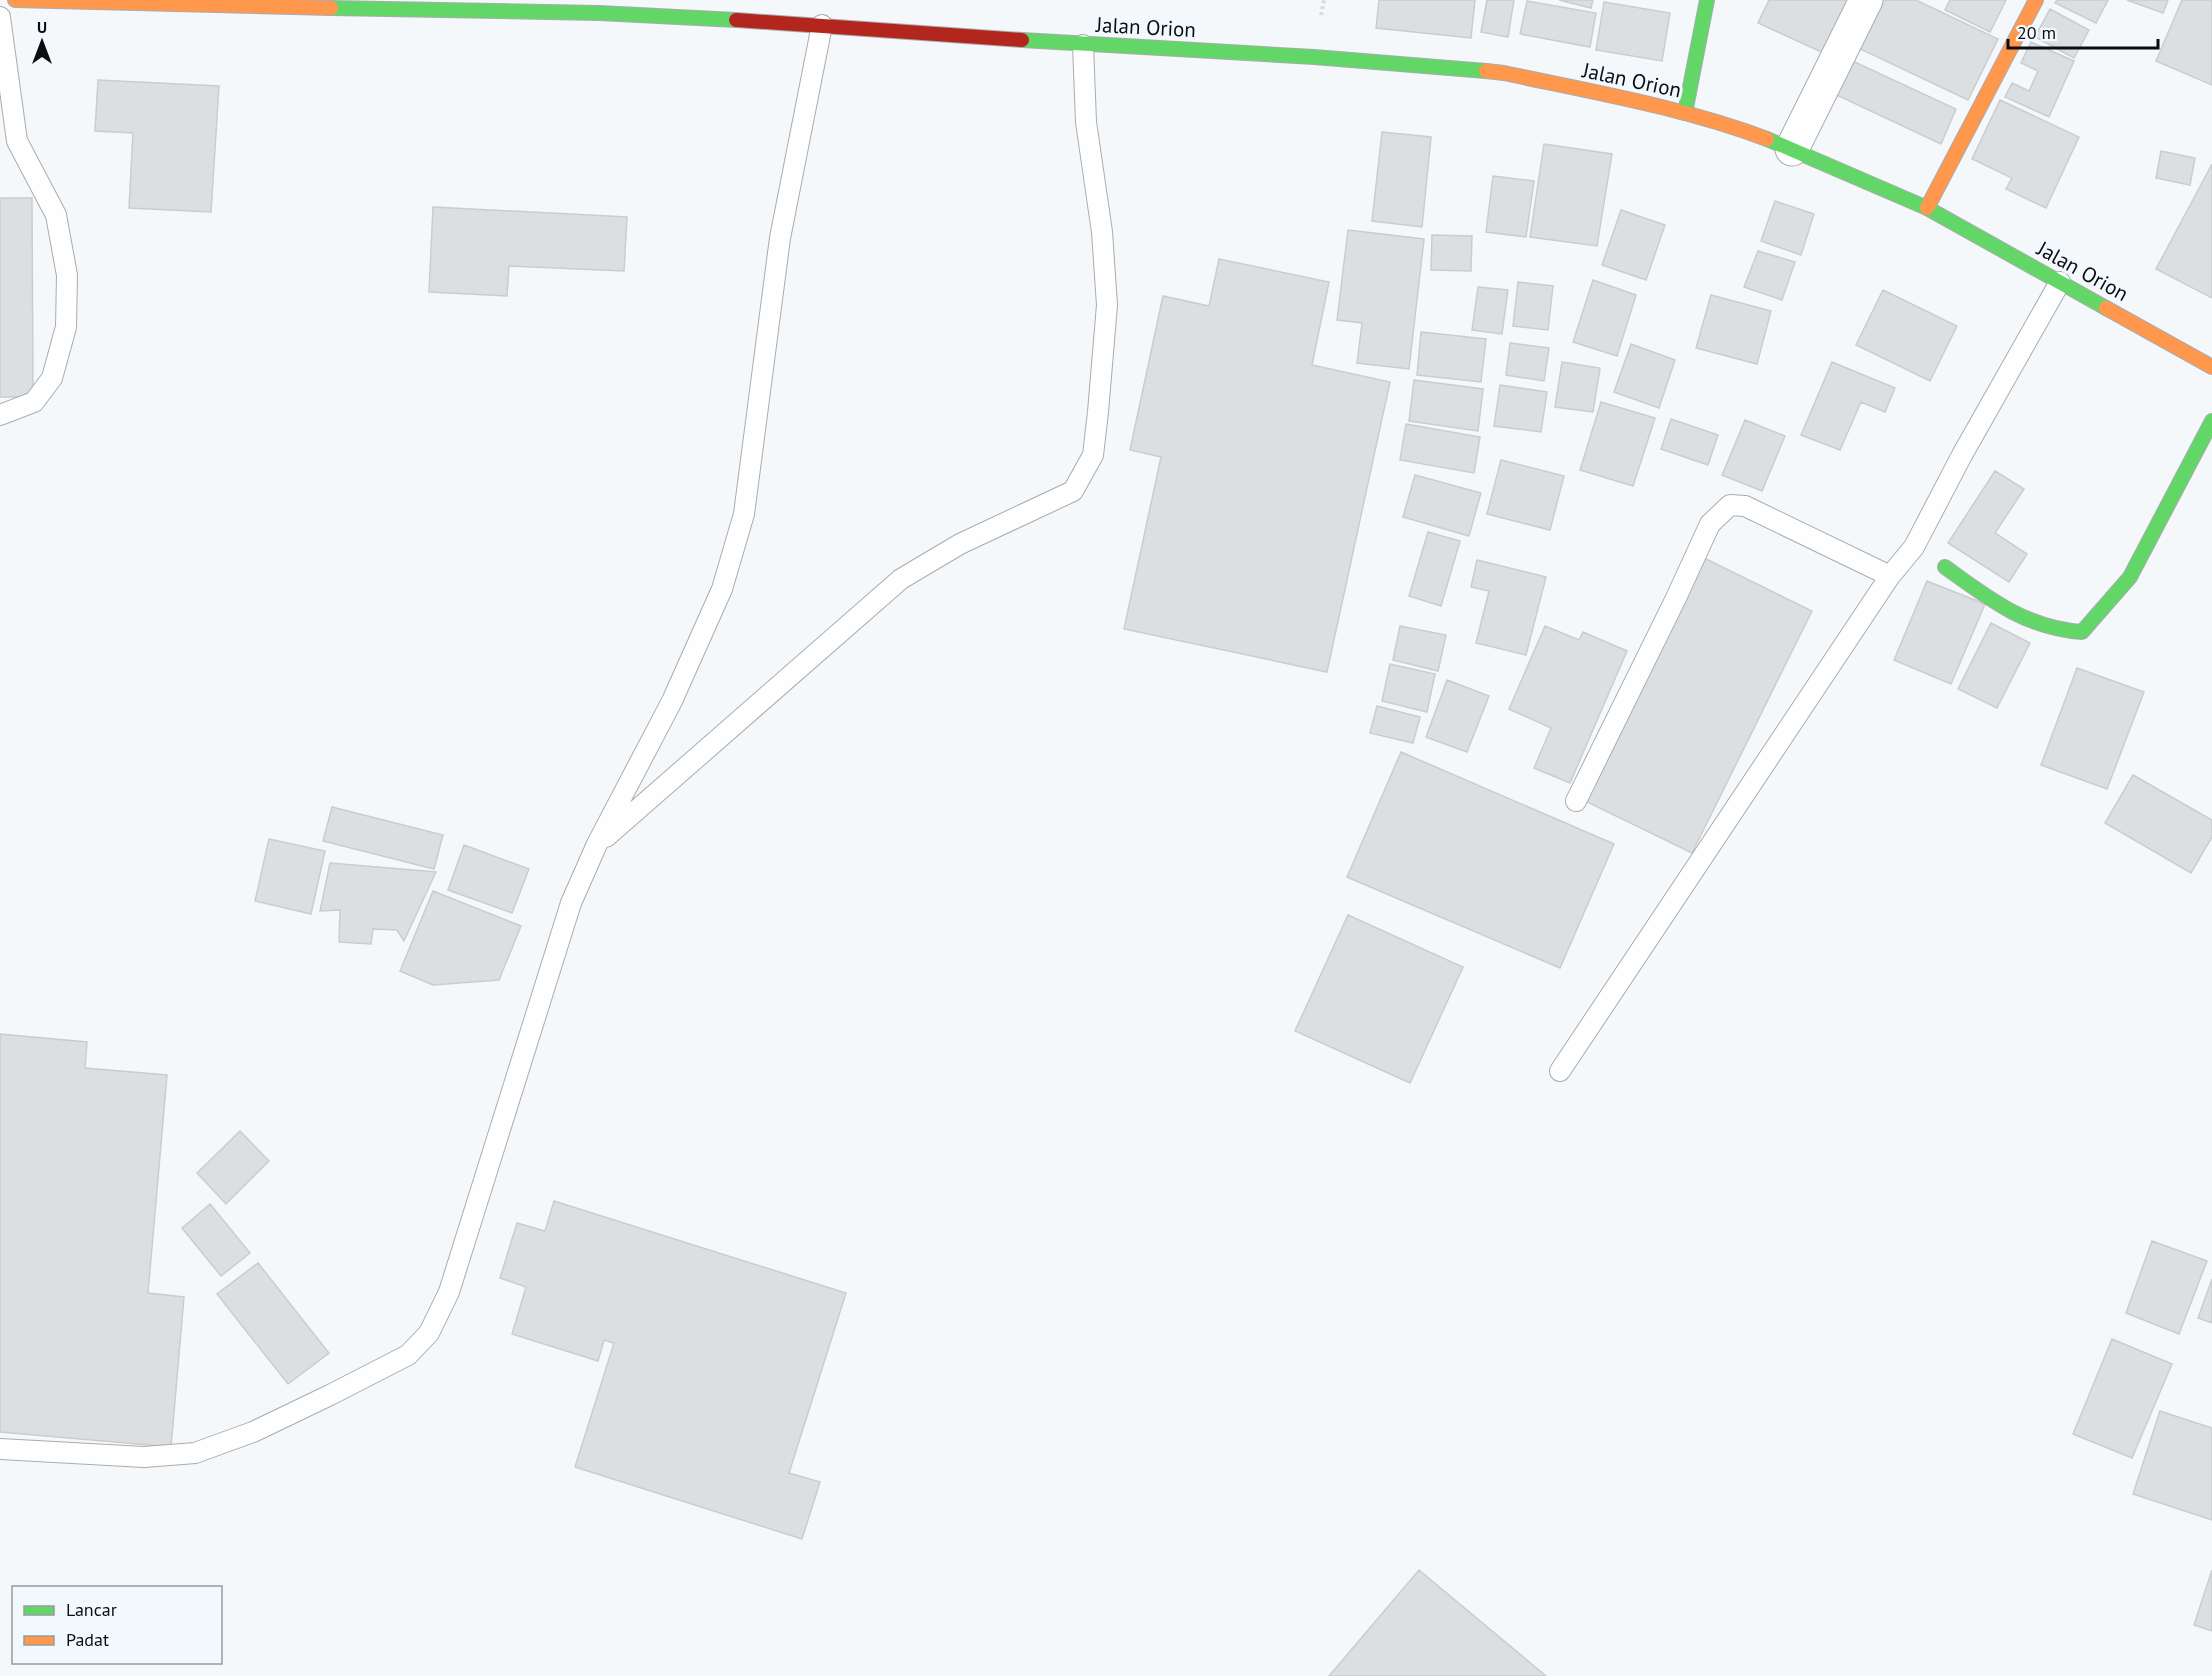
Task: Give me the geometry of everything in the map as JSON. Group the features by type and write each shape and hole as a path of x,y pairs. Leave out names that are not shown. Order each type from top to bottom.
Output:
{"main road":[{"name":"Jalan Orion","path":"15,0 599,6 1083,45 1314,57 1504,73 1685,113 1729,125 1792,149 1927,208 2212,367"},
{"path":"1685,113 1707,0"},
{"path":"1927,208 2036,0"},
{"path":"1945,567 2014,616 2052,630 2082,632 2130,577 2212,421"}],"street":[{"path":"1792,149 1866,0"}],"lane":[{"path":"0,17 17,141 56,215 67,276 66,327 52,378 34,402 0,415"},
{"path":"0,1449 144,1457 195,1453 253,1432 340,1390 408,1354 429,1333 448,1292 571,903 597,844 672,701 722,589 744,514 780,238 822,25"},
{"path":"597,844 901,579 960,544 1073,491 1093,455 1107,305 1102,232 1086,122 1083,45"},
{"path":"1560,1071 1890,576 1914,547 1962,455 2060,282"},
{"path":"1576,801 1710,524 1730,505 1745,506 1890,576"}],"building":[{"path":"1379,0 1475,0 1471,38 1376,28"},
{"path":"1487,0 1514,0 1508,37 1481,32"},
{"path":"1559,0 1593,0 1591,8"},
{"path":"1769,0 1856,0 1830,56 1758,23"},
{"path":"1874,0 1916,0 1998,39 1968,100 1852,45"},
{"path":"1950,0 2006,0 1990,32 1945,10"},
{"path":"2057,0 2108,0 2096,23 2055,3"},
{"path":"2127,0 2168,0 2163,13"},
{"path":"2182,0 2212,0 2212,85 2156,61"},
{"path":"1527,1 1596,13 1590,47 1520,34"},
{"path":"1604,2 1670,13 1662,61 1596,50"},
{"path":"2050,9 2089,30 2074,58 2035,37"},
{"path":"2031,42 2074,61 2049,117 2005,97 2012,83 2029,91 2038,71 2021,63"},
{"path":"1844,57 1956,109 1941,144 1828,91"},
{"path":"98,80 219,86 211,212 129,208 133,133 95,131"},
{"path":"2000,100 2079,137 2046,208 2006,189 2012,178 1972,159"},
{"path":"1382,132 1431,137 1422,227 1372,221"},
{"path":"1544,144 1612,154 1597,246 1530,237"},
{"path":"2161,151 2195,158 2190,185 2156,178"},
{"path":"2212,164 2212,298 2156,269"},
{"path":"1493,176 1534,181 1526,237 1486,232"},
{"path":"0,198 32,198 33,397 0,397"},
{"path":"1775,201 1814,214 1801,255 1761,241"},
{"path":"433,207 627,217 624,271 509,266 507,296 429,292"},
{"path":"1621,210 1665,225 1646,280 1602,265"},
{"path":"1348,230 1424,239 1409,369 1357,363 1362,323 1337,320"},
{"path":"1432,235 1472,236 1471,271 1431,270"},
{"path":"1758,251 1795,262 1782,300 1744,287"},
{"path":"1219,259 1329,282 1312,365 1390,382 1327,672 1124,629 1161,457 1130,450 1163,296 1209,306"},
{"path":"1593,280 1636,295 1617,356 1573,342"},
{"path":"1518,282 1553,286 1548,330 1513,326"},
{"path":"1478,287 1508,290 1502,334 1472,330"},
{"path":"1883,290 1957,326 1930,381 1856,345"},
{"path":"1711,295 1771,311 1757,364 1696,348"},
{"path":"1421,332 1486,339 1481,382 1417,375"},
{"path":"1510,343 1549,348 1544,381 1506,375"},
{"path":"1631,344 1675,360 1659,408 1614,392"},
{"path":"1562,362 1600,368 1593,412 1555,407"},
{"path":"1832,362 1895,388 1885,412 1861,402 1840,450 1801,435"},
{"path":"1414,380 1483,389 1478,431 1409,421"},
{"path":"1500,385 1547,392 1541,432 1494,426"},
{"path":"1601,402 1655,418 1633,486 1580,470"},
{"path":"1671,419 1718,435 1708,465 1661,449"},
{"path":"1745,420 1785,436 1762,491 1722,475"},
{"path":"1406,424 1480,437 1474,473 1400,460"},
{"path":"1501,460 1564,476 1550,530 1487,514"},
{"path":"1995,471 2024,489 1995,533 2027,554 2009,582 1948,543"},
{"path":"1415,475 1481,493 1469,536 1403,517"},
{"path":"1428,532 1460,541 1441,606 1409,596"},
{"path":"1704,558 1812,611 1692,853 1585,801"},
{"path":"1477,560 1546,577 1526,655 1476,643 1489,591 1471,587"},
{"path":"1927,581 1985,604 1951,684 1894,660"},
{"path":"1991,623 2030,643 1997,708 1958,689"},
{"path":"1400,626 1446,635 1438,671 1393,660"},
{"path":"1545,626 1579,640 1583,632 1627,651 1570,783 1534,768 1551,728 1509,709"},
{"path":"1390,664 1435,674 1427,712 1382,701"},
{"path":"2077,668 2144,692 2107,789 2041,765"},
{"path":"1447,680 1489,696 1467,752 1426,737"},
{"path":"1377,706 1420,717 1413,743 1370,733"},
{"path":"1401,752 1614,844 1560,968 1347,877"},
{"path":"2133,775 2212,820 2212,837 2191,873 2105,823"},
{"path":"332,807 443,835 434,869 323,841"},
{"path":"269,839 325,851 311,914 255,901"},
{"path":"464,845 529,869 512,913 448,890"},
{"path":"330,863 436,872 404,941 397,930 373,929 371,944 339,942 340,910 320,911"},
{"path":"433,891 521,926 499,980 433,985 400,971"},
{"path":"1348,915 1463,967 1410,1083 1295,1031"},
{"path":"0,1034 87,1042 85,1068 167,1075 148,1293 184,1297 171,1447 0,1432"},
{"path":"240,1131 269,1161 226,1204 197,1173"},
{"path":"554,1201 846,1293 789,1473 820,1482 802,1539 575,1467 614,1343 604,1340 598,1361 512,1334 526,1287 500,1278 517,1223 545,1231"},
{"path":"210,1204 250,1253 221,1276 182,1228"},
{"path":"2152,1241 2207,1261 2179,1334 2126,1313"},
{"path":"258,1263 329,1353 288,1384 217,1294"},
{"path":"2212,1279 2212,1323 2198,1318"},
{"path":"2112,1339 2172,1364 2132,1458 2073,1434"},
{"path":"2160,1411 2212,1428 2212,1520 2133,1494"},
{"path":"1419,1570 1546,1676 1329,1676"},
{"path":"2212,1570 2212,1631 2194,1625"}],"traffic: fast":[{"path":"1685,113 1707,0"},
{"path":"331,8 599,13 736,20"},
{"path":"1022,40 1314,57 1486,71"},
{"path":"1767,139 1927,208 2106,308"},
{"path":"1945,567 2009,610 2043,625 2082,632 2130,577 2212,421"}],"traffic: slow":[{"path":"15,0 331,8"},
{"path":"1927,208 2036,0"},
{"path":"1486,71 1670,109 1767,139"},
{"path":"2106,308 2212,367"}],"traffic: jam":[{"path":"736,20 1022,40"}]}
